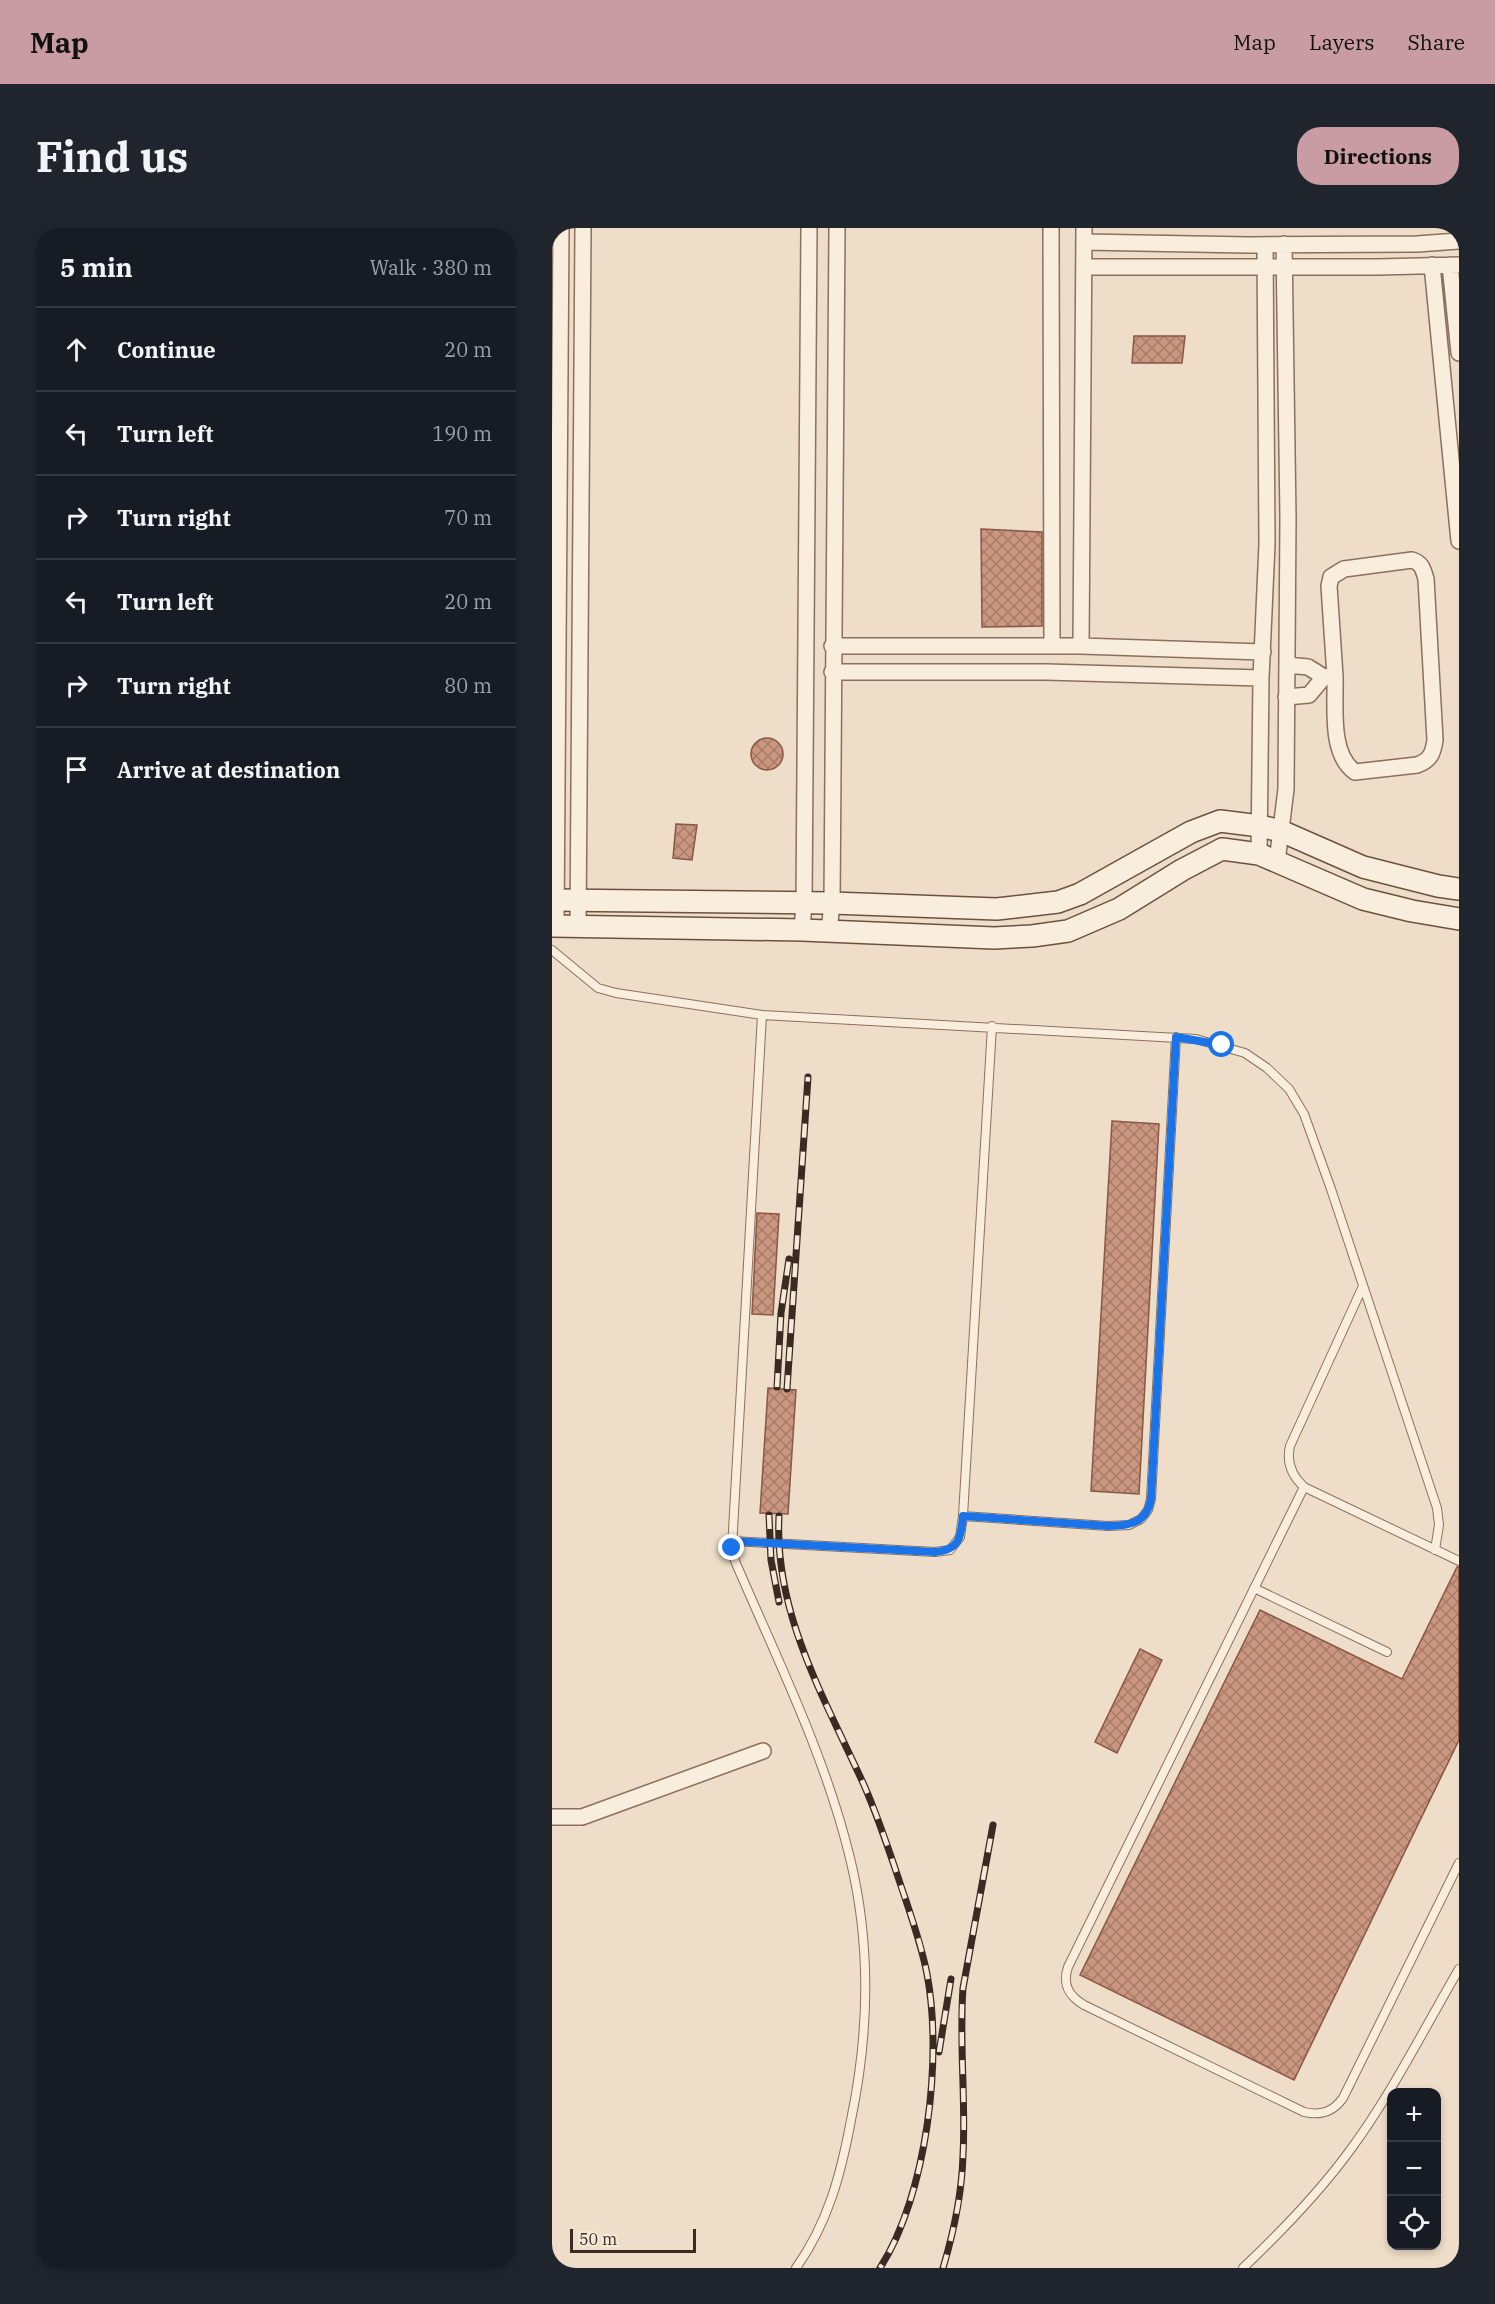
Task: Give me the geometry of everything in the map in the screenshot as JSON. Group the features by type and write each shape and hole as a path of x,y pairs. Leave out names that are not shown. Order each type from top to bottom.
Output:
{"street":[{"path":"561,228 555,644 554,926 802,930 994,938 1032,936 1068,930 1119,909 1182,870 1222,849 1268,858 1363,899 1459,919"},
{"path":"578,927 584,228"},
{"path":"802,930 809,228"},
{"path":"829,932 832,903 832,646 837,228"},
{"path":"1051,228 1052,645"},
{"path":"1081,646 1084,235 1266,245 1459,241"},
{"path":"1268,858 1281,831 1286,789 1288,518 1284,244"},
{"path":"1266,245 1267,544 1261,678 1260,826 1268,858"},
{"path":"1432,265 1459,541"},
{"path":"1084,267 1455,265 1459,352"},
{"path":"1286,697 1309,695 1329,676 1329,586 1331,577 1344,569 1412,560 1418,562 1423,567 1426,579 1435,740 1432,754 1427,761 1418,765 1355,772 1350,768 1343,761 1338,748 1329,676"},
{"path":"832,646 1052,645 1263,652"},
{"path":"1287,665 1308,667 1329,676"},
{"path":"832,672 1046,672 1261,678"},
{"path":"554,900 832,903 997,909 1058,902 1080,894 1200,828 1220,821 1281,831 1364,867 1438,886 1459,889"},
{"path":"552,1817 582,1817 763,1751"}],"lane":[{"path":"552,950 598,988 616,993 762,1015 1176,1037 1222,1045 1245,1053 1267,1068 1289,1089 1304,1114 1437,1508 1439,1525 1435,1550"},
{"path":"762,1015 732,1541 735,1562 812,1738 850,1860 862,1937 865,2014 863,2051 842,2168 823,2223 796,2268"},
{"path":"732,1541 925,1552 946,1551 953,1548 960,1537 992,1026"},
{"path":"963,1516 1108,1526 1135,1523 1141,1520 1148,1510 1152,1487 1176,1037"},
{"path":"1363,1286 1290,1446 1288,1454 1292,1472 1304,1487 1459,1561"},
{"path":"1304,1487 1068,1967 1065,1980 1072,1997 1304,2112 1314,2114 1331,2111 1343,2098 1459,1863"},
{"path":"1254,1588 1387,1653"},
{"path":"1243,2268 1316,2194 1351,2149 1382,2102 1459,1969"}],"building":[{"path":"1134,336 1185,336 1182,363 1132,363"},
{"path":"981,529 1042,532 1042,626 982,627"},
{"path":"767,738 779,742 783,754 779,766 767,770 755,766 751,754 755,742"},
{"path":"676,824 697,825 692,860 673,858"},
{"path":"1112,1121 1159,1124 1139,1494 1091,1491"},
{"path":"757,1213 779,1214 773,1315 752,1314"},
{"path":"768,1388 796,1390 788,1514 760,1513"},
{"path":"1459,1567 1459,1740 1294,2080 1080,1975 1260,1610 1402,1679"},
{"path":"1140,1649 1162,1660 1117,1753 1095,1742"}],"railway":[{"path":"787,1389 808,1077"},
{"path":"777,1387 781,1313 789,1259"},
{"path":"769,1515 771,1560 779,1602"},
{"path":"779,1516 780,1552 793,1622 819,1688 879,1821 922,1951 932,2008 932,2085 920,2165 896,2238 880,2268"},
{"path":"943,2268 957,2212 961,2183 964,2134 963,1988 993,1825"},
{"path":"939,2052 951,1979"}],"route":[{"path":"732,1548 732,1541 935,1552 953,1548 960,1537 963,1516 1108,1526 1129,1525 1141,1520 1148,1510 1151,1499 1176,1037 1222,1045"}]}
